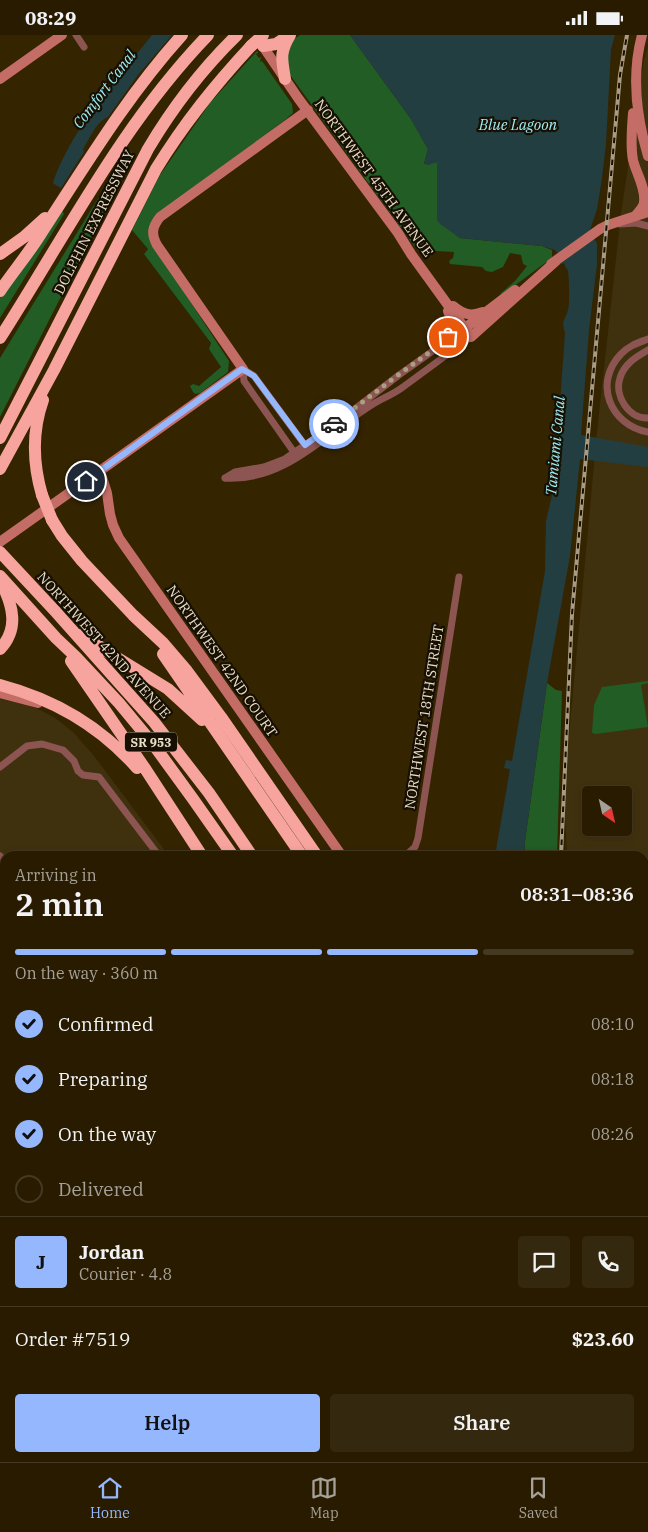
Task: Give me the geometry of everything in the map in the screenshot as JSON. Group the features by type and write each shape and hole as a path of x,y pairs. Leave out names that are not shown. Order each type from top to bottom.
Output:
{"highway":[{"path":"0,291 40,235 59,203 133,95 182,35"},
{"name":"DOLPHIN EXPRESSWAY","path":"0,338 125,137 168,79 208,35"},
{"path":"0,469 54,370 156,169 174,139 198,106 222,78 258,41 276,43 290,35"},
{"path":"285,79 282,53 284,44 290,35"},
{"name":"DOLPHIN EXPRESSWAY","path":"0,438 148,149 163,124 195,81 236,36"},
{"path":"0,254 24,237 59,203"},
{"path":"54,370 41,406 36,432 35,462 42,495 52,520 75,553 133,615 163,643 192,676 314,851"},
{"name":"NORTHWEST 42ND AVENUE","path":"0,553 55,611 159,728 209,793 249,851"},
{"name":"NORTHWEST 42ND AVENUE","path":"0,576 56,638 76,657 153,744 230,851"},
{"path":"0,580 9,599 13,615 10,633 0,649"},
{"path":"55,611 92,641 175,694 195,712 231,754"},
{"path":"133,615 172,665 299,851"},
{"path":"56,638 199,851"},
{"path":"0,685 47,700 79,718 108,739 142,773 177,819"}],"street":[{"path":"0,79 62,35"},
{"path":"76,35 84,47"},
{"path":"636,215 641,210 644,195 632,155 631,135 636,92 637,61 642,35"},
{"name":"NORTHWEST 45TH AVENUE","path":"258,41 398,233 468,333"},
{"path":"636,92 643,139 648,156"},
{"path":"296,455 244,381 242,369 158,245 152,233 154,224 160,217 308,110"},
{"path":"633,113 636,145 648,184"},
{"path":"307,448 406,369 441,344 468,333 493,307 604,227 648,211"},
{"path":"604,227 636,223 648,226"},
{"path":"296,455 259,468 235,472 225,478 237,479 268,472 296,455 307,448 374,404 393,395 414,380 556,261"},
{"path":"442,296 462,313 468,315 475,315 493,307"},
{"path":"441,344 450,335 452,328 451,317 442,296"},
{"path":"648,339 621,353 610,371 607,385 610,402 617,415 632,427 648,432"},
{"path":"648,350 627,365 620,378 618,387 622,400 631,412 640,418 648,418"},
{"path":"242,369 254,376 307,448"},
{"path":"0,542 242,369"},
{"path":"406,369 407,377 414,380"},
{"path":"276,427 284,427 286,419"},
{"name":"NORTHWEST 42ND COURT","path":"100,471 107,493 112,525 119,538 338,851"},
{"name":"NORTHWEST 18TH STREET","path":"411,851 415,847 418,838 458,577"},
{"path":"0,693 35,702 108,739"},
{"path":"0,767 27,745 42,744 63,750 74,761 82,775 99,777 155,851"}],"shaded area":[{"path":"648,47 648,851 567,851 564,790 597,432 621,214 644,60"},
{"path":"0,699 28,705 42,711 73,732 94,756 165,851 0,851"}],"green space":[{"path":"300,35 350,35 411,119 428,149 424,164 437,162 437,219 460,238 542,246 552,250 552,258 502,295 500,294 515,281 527,266 523,264 521,255 510,253 503,267 492,272 486,271 482,267 450,264 449,261 453,258 454,252 417,250 290,75 285,59 293,40"},
{"path":"258,51 256,54 259,58 261,57 260,62 262,61 292,104 293,113 156,216 152,243 229,361 228,372 200,393 195,394 190,386 193,384 199,386 221,367 209,349 211,343 144,254 148,249 132,230 160,175 210,103"},
{"path":"129,151 132,152 114,192 0,417 0,358"},
{"path":"62,210 64,214 0,318 0,298"},
{"path":"648,681 648,683 641,685 648,727 592,733 594,705 602,687"},
{"path":"547,683 556,690 562,691 557,851 524,851"}],"water":[{"path":"152,35 172,35 138,75 108,117 97,126 83,149 84,152 61,188 54,184 53,182 61,162 83,123"},
{"name":"Blue Lagoon","path":"350,35 615,35 611,49 606,144 602,178 597,209 590,230 597,244 597,264 589,330 581,435 648,447 648,467 580,459 570,556 547,683 524,851 496,851 510,769 504,768 506,760 512,761 545,571 546,521 554,487 565,333 563,322 569,302 568,270 564,263 558,265 564,260 555,250 542,246 460,238 440,224 437,220 437,162 429,165 424,164 428,149 411,119"}],"railway":[{"path":"561,851 572,614 620,75 627,35"}],"way so far":[{"path":"334,424 448,337"}],"route":[{"path":"86,481 242,369 254,376 305,445 334,424"}],"water label":[{"name":"Comfort Canal","path":"104,89"},
{"name":"Tamiami Canal","path":"555,446"}]}
